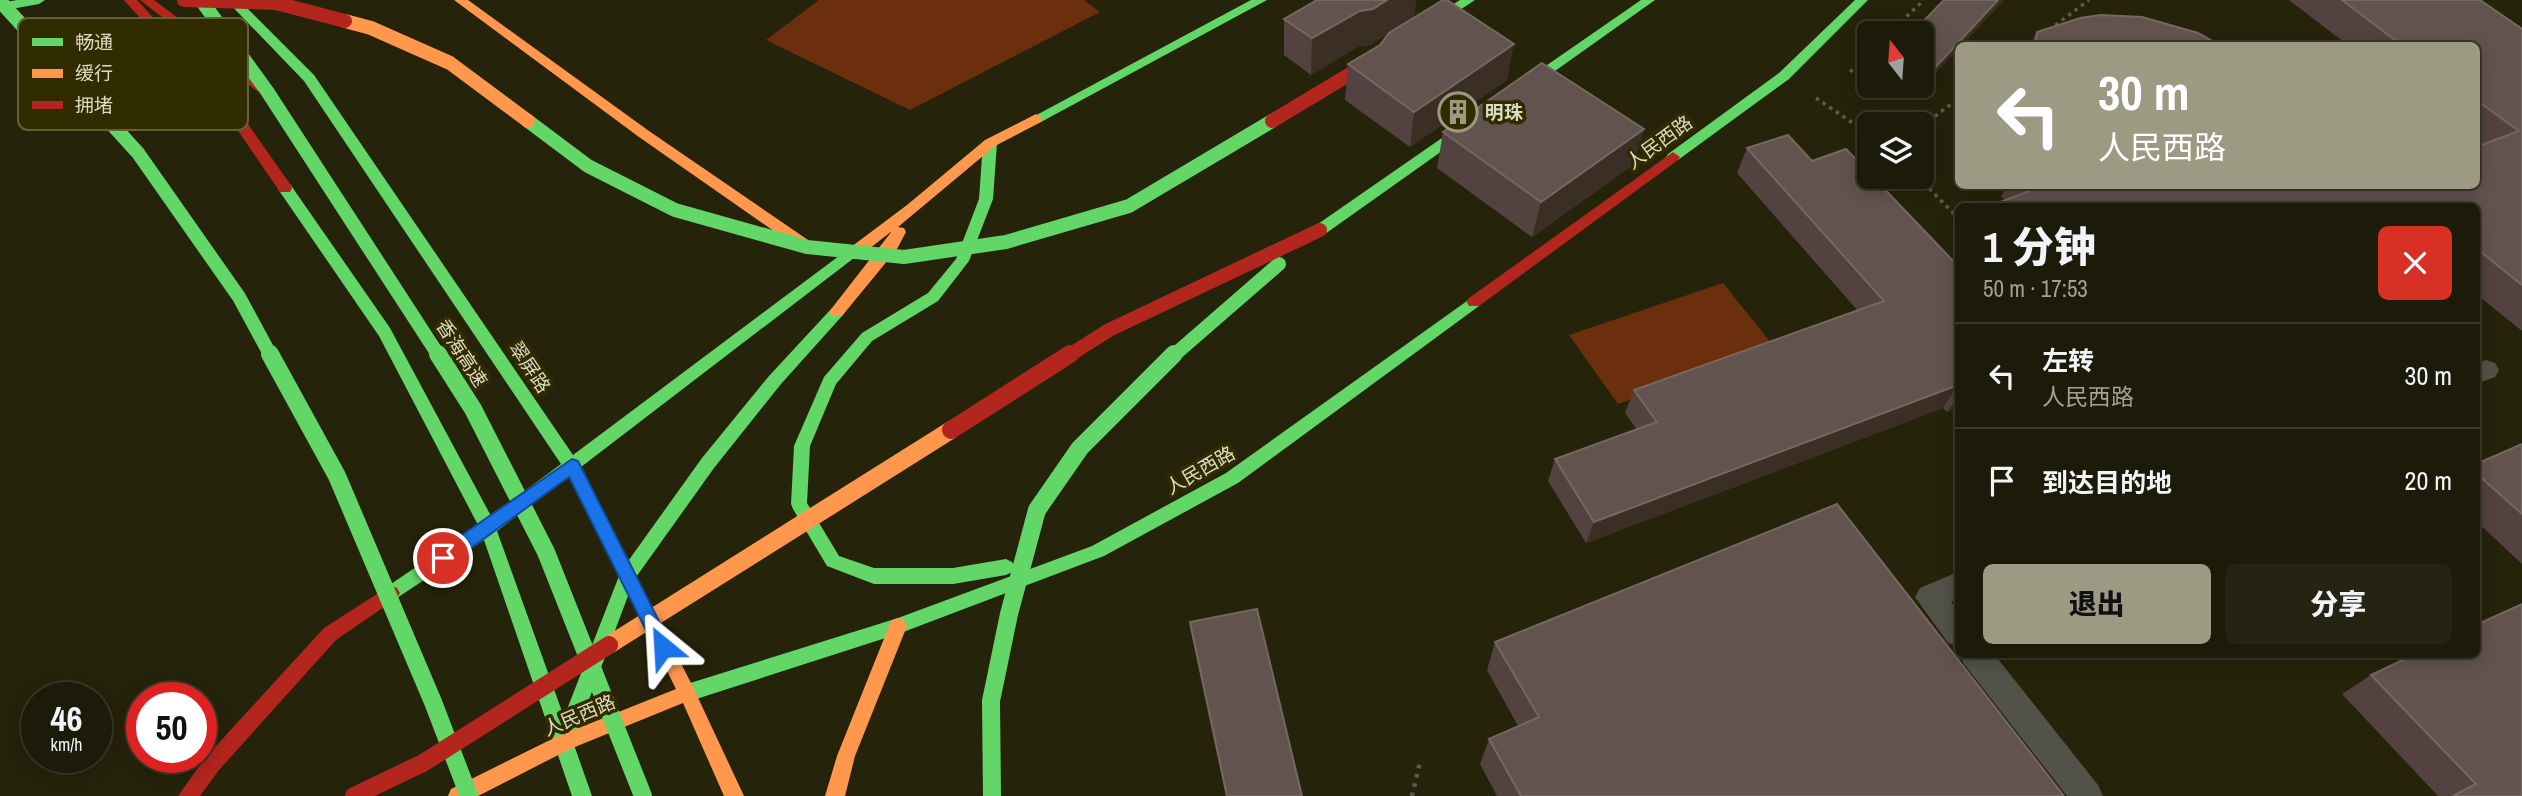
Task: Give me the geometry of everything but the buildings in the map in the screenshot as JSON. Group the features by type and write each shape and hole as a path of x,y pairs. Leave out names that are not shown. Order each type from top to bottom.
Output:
{"main road":[{"path":"0,7 39,0"},
{"path":"130,0 146,18"},
{"name":"香海高速","path":"146,0 170,18"},
{"path":"184,0 276,3 371,28 450,63 588,166 676,210 807,247 904,257 1006,242 1129,206 1378,57"},
{"path":"201,0 214,18"},
{"name":"翠屏路","path":"232,0 309,78 572,466 687,693 734,796"},
{"path":"460,0 644,134 807,247"},
{"path":"188,796 212,764 330,634 488,528 572,466 912,209 990,143 1261,0"},
{"path":"1401,43 1469,0"},
{"path":"992,796 990,701 1009,614 1037,510 1080,448 1186,343 1320,230 1648,0"},
{"name":"人民西路","path":"458,796 563,743 687,693 898,626 1098,551 1232,478 1784,76 1862,0"},
{"path":"0,1 18,21"},
{"path":"248,65 267,91"},
{"name":"香海高速","path":"248,77 267,91 473,409 546,552 643,796"},
{"path":"117,130 138,153 239,297 337,476 433,702 469,796"},
{"path":"245,130 386,332 488,528 582,796"},
{"path":"990,143 986,199 962,261 933,297 867,337 830,381 802,446 799,504 833,561 874,576 953,576 1098,551"},
{"path":"563,743 627,576 708,463 775,380 849,299 892,245 912,209"},
{"path":"354,796 435,755 1109,330 1320,230"},
{"path":"835,796 846,756 898,626"}],"lane":[{"path":"1955,586 1930,597 1955,629"},
{"path":"1978,658 2087,796"}],"path":[{"path":"1902,21 1924,0"},
{"path":"2049,30 2089,0"},
{"path":"1843,78 1857,65"},
{"path":"1784,76 1857,126"},
{"path":"1934,117 1955,101"},
{"path":"1930,189 1955,215"},
{"path":"1412,796 1420,762"}],"shaded area":[{"path":"819,0 1084,0 1100,12 910,110 766,40"},
{"path":"1723,283 1775,348 1618,404 1569,335"}],"traffic: fast":[{"path":"0,7 39,0"},
{"path":"201,0 214,18"},
{"path":"232,0 309,78 572,466 594,509"},
{"path":"1036,119 1261,0"},
{"path":"1415,34 1469,0"},
{"path":"1320,230 1649,0"},
{"path":"1673,157 1784,76 1862,0"},
{"path":"0,1 18,21"},
{"path":"248,65 473,409 546,552 643,796"},
{"path":"528,121 588,166 675,210 807,247 904,257 1006,242 1129,206 1272,121"},
{"path":"117,130 138,153 239,297 337,476 433,702 469,796"},
{"path":"990,143 986,199 962,261 933,297 867,337 830,381 802,446 799,504 833,561 874,576 953,576 1006,567"},
{"path":"285,188 385,332 488,528 582,796"},
{"path":"488,528 860,248"},
{"path":"992,796 991,701 1009,614 1037,510 1080,448 1186,343 1279,264"},
{"path":"687,693 898,626 1098,551 1232,478 1474,302"},
{"path":"563,743 627,576 708,463 775,380 837,312"},
{"path":"391,593 488,528"}],"traffic: slow":[{"path":"460,0 644,134 806,246"},
{"path":"345,21 371,28 450,63 528,121"},
{"path":"860,248 912,209 990,143 1036,119"},
{"path":"837,312 892,245 899,232"},
{"path":"609,645 951,430"},
{"path":"594,509 687,693 734,796"},
{"path":"835,796 846,756 898,626"},
{"path":"458,796 563,743 687,693"}],"traffic: jam":[{"path":"130,0 146,18"},
{"path":"146,0 170,18"},
{"path":"184,0 276,3 345,21"},
{"path":"1272,121 1367,64"},
{"path":"248,77 262,88"},
{"path":"245,130 285,188"},
{"path":"1474,302 1673,157"},
{"path":"951,430 1109,330 1320,230"},
{"path":"188,796 212,764 330,634 391,593"},
{"path":"354,796 423,763 609,645"}],"place":[{"name":"明珠","path":"1458,112"}],"route":[{"path":"443,558 572,466 663,647"}]}
